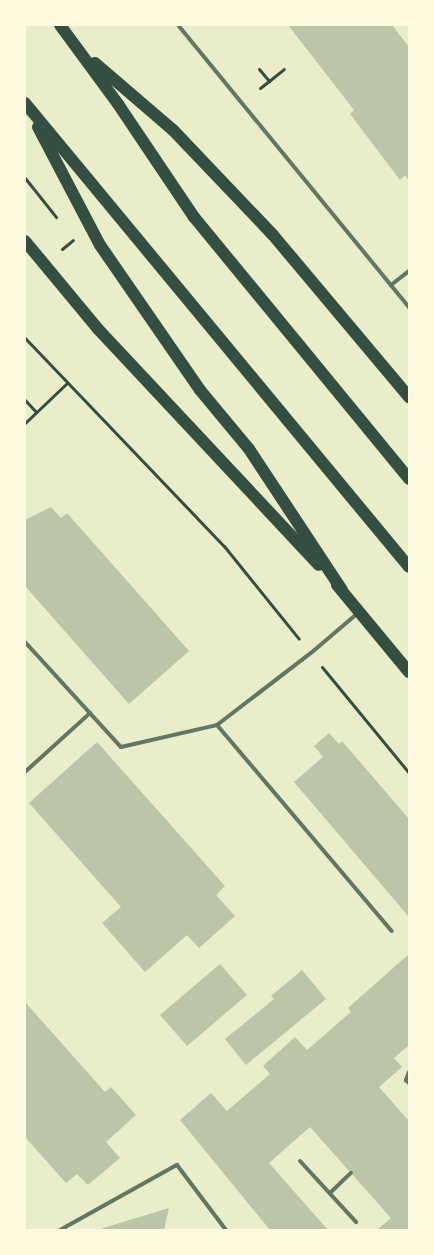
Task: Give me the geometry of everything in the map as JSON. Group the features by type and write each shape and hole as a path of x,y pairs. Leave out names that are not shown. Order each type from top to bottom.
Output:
{"main road":[{"path":"60,25 80,50 194,217 409,479"},
{"path":"80,50 173,130 266,228 409,397"},
{"path":"25,103 409,567"},
{"path":"25,103 100,245 200,390 249,449 342,590"},
{"path":"25,241 98,330 342,590 409,672"}],"lane":[{"path":"178,25 409,307"},
{"path":"391,285 409,271"},
{"path":"25,642 121,747 217,725 311,653 360,611"},
{"path":"25,772 90,713"},
{"path":"217,725 392,931"},
{"path":"409,1072 406,1080 409,1083"},
{"path":"300,1160 356,1222"},
{"path":"60,1230 177,1166 226,1230"},
{"path":"330,1193 351,1173"}],"path":[{"path":"259,69 269,81"},
{"path":"260,88 284,69"},
{"path":"25,178 62,224"},
{"path":"58,243 62,249 75,239 68,231"},
{"path":"25,338 224,546 409,773"},
{"path":"25,423 67,383"},
{"path":"25,400 36,412"}],"building":[{"path":"288,25 392,25 409,47 409,181 405,175 400,180 350,114 354,110"},
{"path":"51,507 61,518 67,513 189,651 129,704 25,586 25,520"},
{"path":"329,733 339,744 342,741 409,819 409,917 294,782 323,757 314,746"},
{"path":"97,742 225,886 216,895 235,916 199,948 187,935 145,972 102,923 121,907 29,803"},
{"path":"409,954 409,1045 394,1058 402,1067 379,1087 409,1121 409,1230 377,1230 391,1218 310,1127 269,1163 328,1230 270,1230 180,1120 211,1093 227,1111 270,1074 263,1066 295,1037 307,1050 351,1012 348,1008"},
{"path":"220,964 247,995 187,1046 160,1015"},
{"path":"302,970 326,999 246,1065 225,1039 274,999 271,996"},
{"path":"25,1002 105,1092 111,1087 136,1115 106,1142 120,1158 88,1185 77,1174 66,1183 25,1137"},
{"path":"169,1208 164,1230 100,1230 103,1228"}]}
